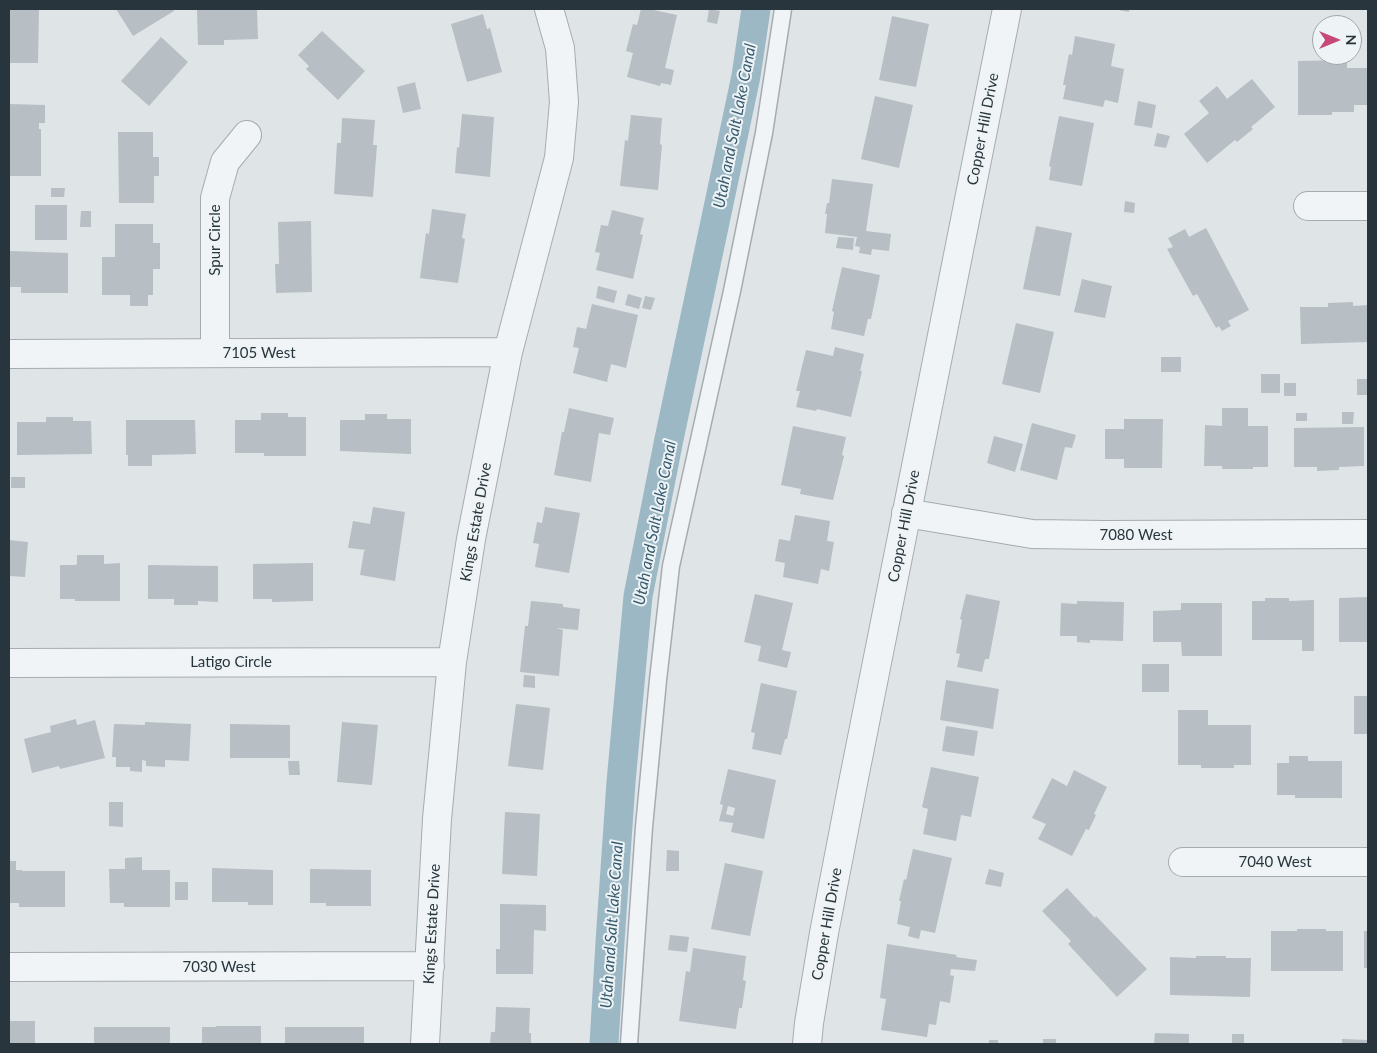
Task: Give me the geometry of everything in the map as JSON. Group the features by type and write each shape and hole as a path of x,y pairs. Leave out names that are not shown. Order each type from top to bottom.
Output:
{"street":[{"name":"Kings Estate Drive","path":"425,1044 437,819 452,662 471,539 508,352 558,158 564,102 560,48 549,9"},
{"name":"Copper Hill Drive","path":"808,1044 809,1023 824,933 1007,9"},
{"name":"Spur Circle","path":"215,354 215,198 225,162 247,135"},
{"path":"1308,206 1368,206"},
{"name":"7105 West","path":"9,354 508,352"},
{"name":"7080 West","path":"906,513 1032,534 1368,534"},
{"name":"Latigo Circle","path":"9,663 452,662"},
{"name":"7040 West","path":"1183,862 1368,862"},
{"name":"7030 West","path":"9,967 430,966"}],"lane":[{"path":"629,1044 644,827 671,566 738,263 764,133 783,9"}],"building":[{"path":"9,9 39,9 38,63 9,63"},
{"path":"116,9 173,9 174,11 133,36"},
{"path":"257,9 258,39 224,40 224,45 198,45 197,10"},
{"path":"641,9 677,15 665,68 674,70 671,85 661,83 660,86 627,77 633,53 626,51 633,24 637,25"},
{"path":"709,9 720,11 717,24 707,22"},
{"path":"1113,9 1129,9 1129,12"},
{"path":"483,14 487,29 490,28 502,72 467,82 451,24"},
{"path":"892,16 929,24 916,87 879,80"},
{"path":"322,31 365,71 338,100 306,69 309,66 298,55"},
{"path":"1075,36 1115,44 1111,66 1124,69 1118,103 1105,100 1103,107 1063,99 1066,85 1063,85 1069,54 1072,55"},
{"path":"161,37 188,62 149,106 121,81"},
{"path":"1298,61 1312,61 1312,65 1347,65 1347,68 1368,68 1368,105 1354,105 1354,112 1332,112 1332,115 1298,115"},
{"path":"1252,79 1275,107 1251,127 1253,129 1237,142 1235,140 1207,163 1184,134 1209,113 1199,101 1217,86 1227,99"},
{"path":"415,82 421,109 403,113 397,87"},
{"path":"875,96 913,105 899,168 861,159"},
{"path":"1138,101 1156,105 1152,128 1134,125"},
{"path":"9,104 45,105 45,123 39,123 39,129 41,129 41,176 9,176"},
{"path":"462,114 494,117 490,177 455,173"},
{"path":"631,115 662,118 658,190 620,186 625,140 628,141"},
{"path":"1059,116 1094,123 1082,186 1049,180 1051,167 1049,166"},
{"path":"342,118 375,120 373,145 377,145 373,197 334,194 337,143 341,143"},
{"path":"118,132 153,132 153,157 159,157 159,176 154,176 154,203 119,203"},
{"path":"1157,133 1170,136 1166,148 1154,146"},
{"path":"832,179 873,184 866,231 891,234 889,251 872,249 871,255 859,253 860,247 855,246 857,237 825,233 827,214 825,214 827,203 829,203"},
{"path":"51,188 65,188 64,197 51,197"},
{"path":"1125,201 1135,203 1134,213 1124,212"},
{"path":"35,205 67,205 67,240 35,240"},
{"path":"432,209 466,214 462,238 465,239 458,283 420,278 426,233 429,234"},
{"path":"612,210 644,218 640,234 643,235 633,279 596,270 600,253 595,252 601,225 608,226"},
{"path":"81,211 91,211 91,227 80,227"},
{"path":"311,221 312,292 276,293 275,264 279,264 278,222"},
{"path":"115,224 153,224 153,243 160,243 160,269 153,269 153,295 148,295 148,306 130,306 130,295 102,295 102,257 115,257"},
{"path":"1036,226 1072,233 1060,296 1023,289"},
{"path":"1206,228 1249,310 1228,321 1231,326 1222,331 1219,326 1216,328 1197,294 1193,296 1167,249 1173,247 1168,238 1185,229 1189,237"},
{"path":"838,237 854,238 853,250 836,248"},
{"path":"9,251 68,253 68,293 21,293 21,287 9,287"},
{"path":"842,267 880,275 871,319 868,319 864,336 831,329 834,312 832,311"},
{"path":"1082,279 1112,286 1105,318 1074,312"},
{"path":"598,286 617,291 614,303 596,298"},
{"path":"628,294 642,298 639,309 625,305"},
{"path":"645,296 655,298 651,310 642,308"},
{"path":"1353,302 1353,306 1368,305 1368,342 1301,344 1300,307 1328,307 1328,303"},
{"path":"592,304 638,315 626,368 611,364 607,382 573,373 579,348 573,347 577,327 586,329"},
{"path":"1016,323 1054,332 1040,393 1002,384"},
{"path":"835,347 864,354 851,417 817,409 816,411 796,407 800,391 796,391 806,350 833,356"},
{"path":"1161,357 1181,357 1181,372 1161,372"},
{"path":"1261,374 1280,374 1280,393 1261,393"},
{"path":"1357,379 1368,379 1368,395 1357,395"},
{"path":"1284,383 1296,383 1296,396 1284,396"},
{"path":"569,408 614,418 610,435 599,433 591,482 554,475 562,432 564,432"},
{"path":"1222,408 1248,408 1248,426 1268,426 1268,467 1222,469 1222,466 1204,466 1205,425 1222,426"},
{"path":"1342,412 1354,412 1353,424 1342,424"},
{"path":"261,413 288,413 288,417 306,417 306,456 264,456 264,453 235,453 235,420 261,420"},
{"path":"1296,413 1307,413 1307,421 1296,421"},
{"path":"365,414 387,414 387,419 411,419 411,454 340,451 340,420 365,420"},
{"path":"46,417 73,417 73,421 91,421 92,454 17,455 17,422 46,422"},
{"path":"1124,419 1163,419 1162,468 1124,468 1124,459 1105,459 1105,429 1124,429"},
{"path":"126,420 195,420 196,454 152,455 152,466 128,466 128,455 126,455"},
{"path":"1032,423 1076,435 1072,448 1065,447 1057,480 1020,470"},
{"path":"793,426 846,437 842,455 844,456 833,500 800,494 801,489 781,485"},
{"path":"1364,427 1364,466 1339,467 1339,470 1317,471 1317,467 1294,467 1294,428"},
{"path":"994,436 1023,444 1015,472 987,463"},
{"path":"11,477 25,477 25,488 11,488"},
{"path":"373,507 405,512 395,581 360,575 364,551 366,550 348,548 353,521 370,524"},
{"path":"545,507 580,513 569,573 535,567 539,544 533,543 537,522 542,523"},
{"path":"795,515 830,521 827,541 834,542 829,571 821,569 818,584 783,577 785,563 775,561 779,539 790,541"},
{"path":"9,540 28,542 25,577 9,576"},
{"path":"77,555 104,555 104,564 120,563 120,601 60,599 60,565 77,564"},
{"path":"313,563 313,601 272,602 272,599 253,599 253,564"},
{"path":"148,565 218,566 218,602 198,601 198,605 174,605 174,599 148,599"},
{"path":"755,594 793,603 782,650 791,652 787,668 758,661 761,646 744,642"},
{"path":"966,594 1000,601 989,659 985,659 982,672 957,667 960,654 956,653 962,620 960,619"},
{"path":"1368,597 1368,642 1339,642 1339,598"},
{"path":"1265,598 1289,598 1289,601 1314,600 1314,651 1302,651 1302,640 1252,640 1252,601 1265,601"},
{"path":"531,601 563,604 563,607 580,609 578,630 556,628 563,630 559,676 520,672 525,626 528,626"},
{"path":"1077,601 1124,602 1123,641 1090,640 1090,643 1077,642 1077,636 1060,636 1061,603 1077,604"},
{"path":"1181,603 1222,603 1222,656 1182,656 1181,642 1153,642 1153,611 1181,610"},
{"path":"1142,664 1169,664 1169,692 1142,692"},
{"path":"524,675 535,676 535,688 523,687"},
{"path":"946,680 999,689 993,729 940,720"},
{"path":"761,683 797,691 787,739 785,739 781,755 752,749 755,733 751,732"},
{"path":"1354,696 1368,696 1368,734 1354,734"},
{"path":"516,704 550,708 543,770 508,766"},
{"path":"1178,710 1208,710 1208,725 1251,725 1251,765 1234,765 1234,768 1201,768 1201,765 1178,765"},
{"path":"76,719 77,725 95,720 105,758 60,769 59,766 32,773 24,739 51,732 50,726"},
{"path":"145,722 191,724 189,761 165,760 165,767 146,766 146,761 142,760 142,772 130,771 130,767 116,767 116,757 112,757 114,724 145,725"},
{"path":"342,722 378,725 372,785 337,782"},
{"path":"230,724 290,725 290,758 230,758"},
{"path":"946,726 978,731 974,756 942,751"},
{"path":"1289,756 1308,756 1308,761 1342,761 1342,798 1295,798 1295,795 1277,795 1277,763 1289,763"},
{"path":"288,761 299,761 300,775 289,775"},
{"path":"931,767 979,777 971,817 961,815 956,841 923,834 928,809 922,807"},
{"path":"728,769 776,780 764,839 731,832 733,823 719,821 723,805 720,804","holes":["728,806 735,808 733,816 726,814"]},
{"path":"1074,770 1107,787 1094,814 1096,815 1089,830 1086,829 1072,856 1038,839 1046,824 1032,818 1052,778 1067,786"},
{"path":"109,802 123,802 123,827 109,826"},
{"path":"505,812 540,814 537,876 502,874"},
{"path":"913,849 952,858 935,933 921,930 919,939 908,936 910,927 897,924 901,901 899,901"},
{"path":"667,850 679,851 679,871 666,871"},
{"path":"142,857 142,870 170,870 170,907 124,907 124,903 110,903 109,869 125,869 125,858"},
{"path":"9,861 16,861 16,870 65,871 65,907 19,907 19,903 9,903"},
{"path":"725,863 763,871 750,936 711,929"},
{"path":"212,868 273,870 273,905 248,905 248,902 212,902"},
{"path":"310,869 371,870 371,906 326,906 326,903 310,903"},
{"path":"989,869 1004,873 1001,887 985,884"},
{"path":"175,882 188,882 188,900 175,900"},
{"path":"1067,888 1147,969 1117,997 1068,944 1071,941 1042,911"},
{"path":"500,904 546,905 546,931 534,930 533,974 496,974 496,949 500,949"},
{"path":"1297,929 1343,931 1343,971 1271,971 1271,931 1297,931"},
{"path":"1364,931 1368,931 1368,968 1364,968"},
{"path":"670,935 689,937 687,952 668,950"},
{"path":"887,944 977,960 975,971 951,969 950,975 954,976 950,1003 940,1001 936,1025 929,1024 927,1037 881,1030 886,999 880,998"},
{"path":"693,948 746,956 743,980 746,981 742,1008 739,1008 736,1029 679,1021 686,971 690,972"},
{"path":"1196,956 1251,958 1250,997 1170,995 1170,957 1196,958"},
{"path":"496,1007 530,1008 529,1033 531,1033 531,1044 490,1044 491,1032 495,1032"},
{"path":"9,1021 35,1021 35,1044 9,1044"},
{"path":"261,1026 261,1044 202,1044 202,1027"},
{"path":"94,1027 170,1027 170,1044 94,1044"},
{"path":"285,1027 364,1027 364,1044 285,1044"},
{"path":"1155,1033 1189,1034 1189,1044 1154,1044"},
{"path":"1232,1034 1244,1034 1244,1044 1232,1044"},
{"path":"1043,1039 1056,1039 1056,1044 1043,1044"},
{"path":"1342,1039 1368,1040 1368,1044 1342,1044"},
{"path":"989,1040 998,1040 998,1044 989,1044"}],"waterway":[{"name":"Utah and Salt Lake Canal","path":"604,1044 621,782 638,596 669,439 746,76 756,9"}]}
